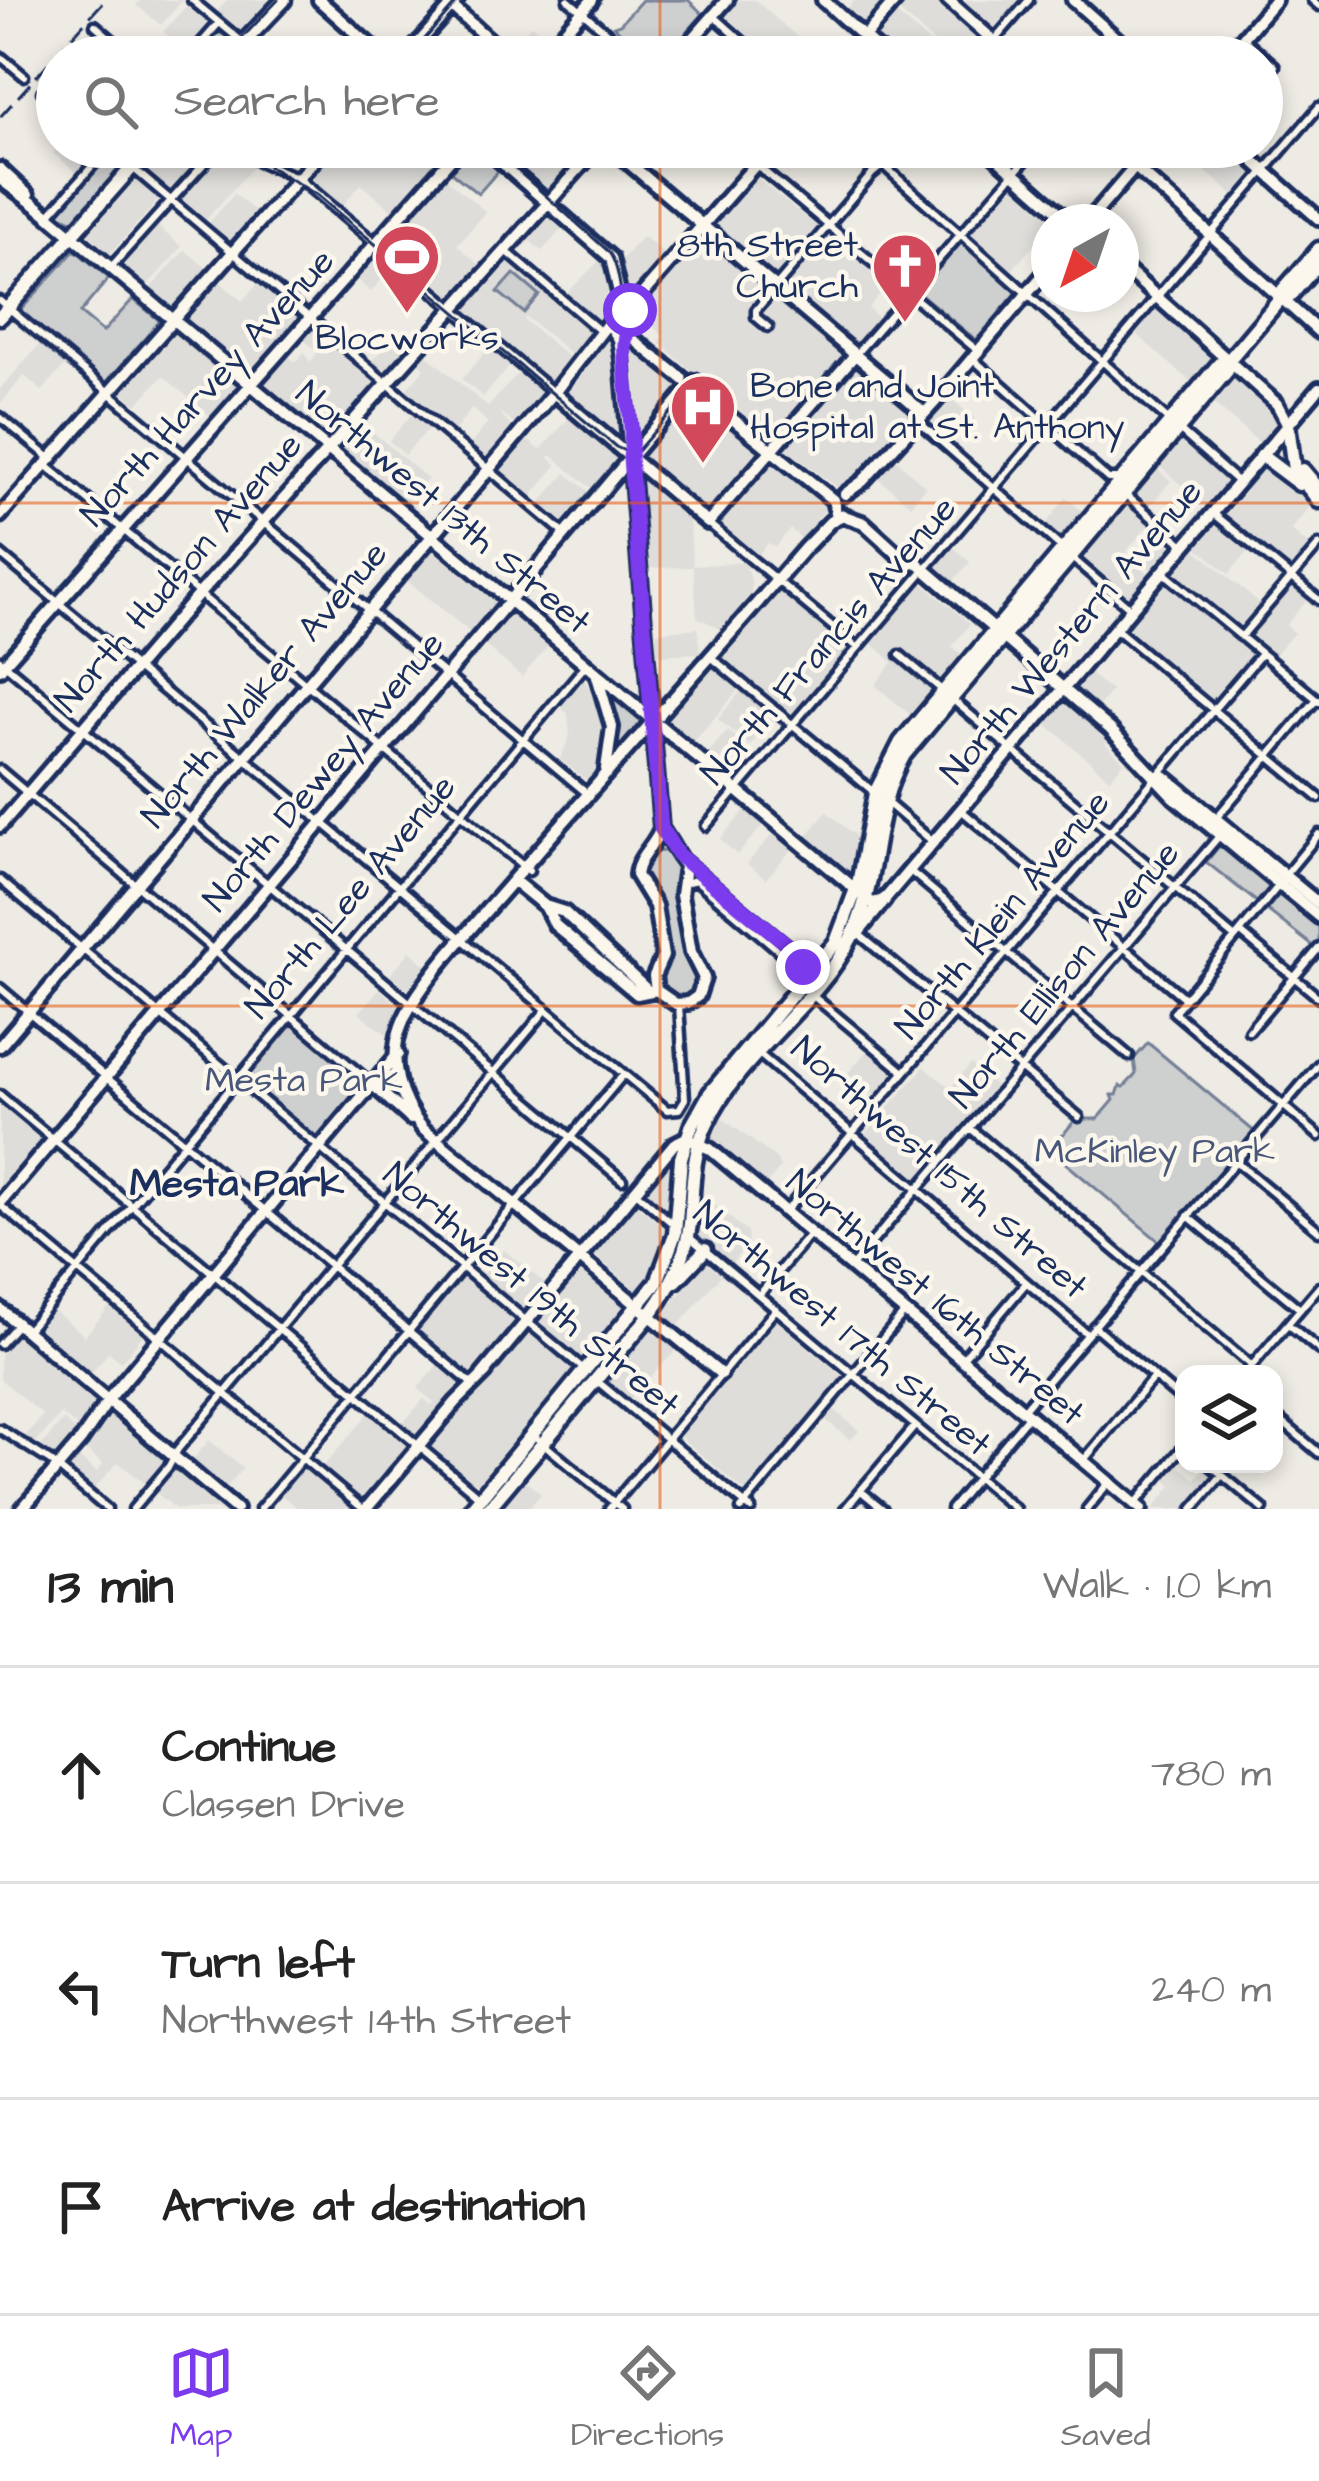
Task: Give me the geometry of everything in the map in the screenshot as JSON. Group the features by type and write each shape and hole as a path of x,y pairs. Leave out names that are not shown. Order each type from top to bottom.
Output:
{"main road":[{"path":"251,36 284,0"},
{"path":"3,308 131,168"},
{"path":"859,934 879,796 904,755 947,694 1115,486 1227,371 1228,361 1319,249"},
{"path":"1281,298 1290,296 1319,262"},
{"path":"1288,425 1291,462 1304,486"},
{"path":"1288,425 1295,430 1301,467 1319,489"},
{"path":"1262,456 1319,501"},
{"path":"807,990 861,897"},
{"path":"645,1310 682,1231 680,1169 714,1109 755,1050 884,900"},
{"path":"670,1285 698,1114 717,1084 755,1050"},
{"path":"485,1506 645,1310 705,1250"}],"street":[{"path":"192,0 235,36"},
{"path":"319,0 359,36"},
{"path":"568,0 611,36"},
{"path":"560,36 592,0"},
{"path":"696,36 728,0"},
{"path":"823,0 863,36"},
{"path":"865,36 896,0"},
{"path":"948,0 989,36"},
{"path":"998,36 1029,0"},
{"path":"1073,0 1113,36"},
{"path":"1245,36 1275,0"},
{"path":"1312,0 1319,6"},
{"path":"424,36 451,2 486,36"},
{"path":"714,16 736,36"},
{"path":"208,36 219,23"},
{"path":"95,26 107,36"},
{"path":"0,56 24,76"},
{"name":"North Francis Avenue","path":"1283,148 1319,107"},
{"path":"44,211 87,168"},
{"path":"133,168 565,534"},
{"path":"111,267 200,168"},
{"path":"274,168 298,178 857,647"},
{"path":"0,515 307,168"},
{"name":"North Harvey Avenue","path":"2,664 443,168"},
{"path":"508,168 608,254 614,267 661,828 686,872 681,886 691,952 703,970 698,996 679,1004 652,991 637,994 589,946 555,925 545,907 516,882"},
{"name":"North Hudson Avenue","path":"0,826 199,594 579,168"},
{"path":"634,168 854,356 994,489 1131,609"},
{"name":"North Walker Avenue","path":"0,1046 430,536 753,168"},
{"path":"760,168 909,292 1048,425 1185,546"},
{"path":"768,327 756,310 881,168"},
{"path":"887,168 1239,483"},
{"path":"1008,168 1049,204"},
{"path":"708,523 1018,168"},
{"path":"1103,204 1133,168"},
{"path":"1137,168 1319,332"},
{"path":"1262,168 1319,219"},
{"name":"Northwest 13th Street","path":"0,169 73,236 861,897"},
{"name":"North Francis Avenue","path":"706,826 1264,170"},
{"name":"Northwest 13th Street","path":"0,179 44,211"},
{"path":"505,250 619,325 774,447 914,569 1064,689 1319,917"},
{"path":"1139,281 1277,404 1288,425"},
{"path":"604,779 1031,288"},
{"path":"3,308 589,796"},
{"name":"North Dewey Avenue","path":"0,1204 693,382"},
{"name":"North Western Avenue","path":"884,900 1317,395"},
{"path":"0,417 122,530 527,869"},
{"path":"1214,513 1319,600"},
{"path":"1240,637 1319,545"},
{"path":"0,554 668,1110 679,1108 685,1099 679,1004"},
{"path":"1163,572 1318,699"},
{"path":"1115,628 1319,798"},
{"name":"North Klein Avenue","path":"785,1212 1261,653"},
{"path":"900,655 1175,887 1319,998"},
{"path":"711,657 933,842"},
{"path":"2,664 622,1180"},
{"name":"North Lee Avenue","path":"0,1345 76,1269 585,666"},
{"path":"597,676 612,727 604,779"},
{"path":"650,698 668,706"},
{"path":"634,706 650,698"},
{"name":"North Ellison Avenue","path":"851,1267 1175,887 1269,756 1318,699"},
{"path":"423,1129 402,1095 398,1053 399,1034 414,1006 653,725"},
{"path":"654,750 674,740"},
{"path":"638,745 654,750"},
{"path":"0,770 439,1138"},
{"path":"961,810 1184,998"},
{"path":"652,991 663,956 656,906 636,875 638,862 661,828"},
{"path":"1319,834 1174,1013 1319,1136"},
{"path":"649,850 663,848 677,854 742,913 797,966 805,965 805,959 742,913 696,880 681,886"},
{"path":"909,870 1130,1056"},
{"name":"Northwest 19th Street","path":"0,880 746,1507"},
{"path":"1282,880 1319,904"},
{"path":"861,897 884,900"},
{"path":"859,934 1079,1117"},
{"path":"1249,1031 1319,948"},
{"path":"0,988 410,1331 477,1380"},
{"path":"807,990 904,1072"},
{"path":"133,1509 546,1010"},
{"name":"Northwest 15th Street","path":"755,1050 1087,1334"},
{"path":"22,1509 398,1053"},
{"path":"398,1053 410,1099 439,1138 721,1374"},
{"path":"951,1509 1087,1334 1319,1064"},
{"path":"260,1509 623,1075"},
{"path":"0,1095 485,1506"},
{"path":"970,1128 1251,1365"},
{"path":"0,1204 367,1509 635,1191 693,1146"},
{"name":"Northwest 16th Street","path":"693,1146 811,1233 1138,1507"},
{"path":"1235,1161 1319,1231"},
{"name":"Northwest 17th Street","path":"635,1191 1015,1509"},
{"path":"1188,1216 1300,1309"},
{"path":"759,1295 811,1233"},
{"path":"962,1359 1026,1282"},
{"path":"1253,1365 1319,1287"},
{"path":"611,1506 776,1309"},
{"path":"746,1507 905,1312"},
{"path":"0,1313 236,1509"},
{"path":"1288,1324 1319,1350"},
{"name":"Northwest 15th Street","path":"1094,1327 1175,1394"},
{"path":"1083,1460 1154,1377"},
{"path":"1283,1423 1319,1453"},
{"path":"845,1509 915,1426"},
{"path":"0,1429 57,1467 107,1509"},
{"path":"538,1439 611,1506 622,1509"},
{"path":"1138,1507 1175,1458"},
{"path":"1220,1473 1263,1509"},
{"path":"1193,1509 1222,1475"},
{"path":"1087,1509 1109,1482"},
{"path":"861,1491 883,1509"}],"shaded area":[{"path":"141,0 183,0 161,25 136,5"},
{"path":"227,0 269,0 241,32 217,12"},
{"path":"734,0 755,0 796,36 749,36 723,13"},
{"path":"855,0 886,4 865,27 846,10"},
{"path":"902,0 936,0 977,36 927,36 895,8"},
{"path":"956,0 1025,0 994,32"},
{"path":"186,6 209,25 199,36 163,32"},
{"path":"893,11 922,36 873,36"},
{"path":"531,25 544,36 521,36"},
{"path":"146,168 252,168 205,221 168,190 110,254 88,234"},
{"path":"315,168 436,168 397,214 361,184 342,206 308,177"},
{"path":"520,168 567,168 548,193"},
{"path":"1202,168 1247,168 1254,174 1235,197"},
{"path":"753,176 818,227 775,279 712,229 711,224"},
{"path":"444,177 486,212 457,245 482,267 453,301 384,243"},
{"path":"1013,183 1037,204 1031,204 1031,248 1011,271 970,233"},
{"path":"234,194 259,214 232,244 208,224"},
{"path":"546,213 564,227 542,251 525,237"},
{"path":"157,226 182,247 147,286 122,266"},
{"path":"643,236 669,258 630,304 624,301 620,261"},
{"path":"826,236 887,285 868,308 880,320 855,350 782,289"},
{"path":"700,239 707,239 844,354 845,359 776,441 659,343 664,336 638,314"},
{"path":"185,250 209,270 171,312 147,292"},
{"path":"376,252 393,266 371,292 354,277"},
{"path":"506,256 594,335 575,357 526,317 573,361 549,382 509,349 503,357 511,365 483,397 462,379 490,347 499,354 506,347 462,307"},
{"path":"600,260 606,265 611,305 600,325 565,295"},
{"path":"217,279 242,301 258,284 300,320 251,374 184,317"},
{"path":"1155,309 1213,360 1193,384 1134,332"},
{"path":"311,328 376,384 326,440 262,382 286,354 295,362 304,352 310,362 318,352 300,337"},
{"path":"176,330 240,385 213,418 163,376 137,404 119,390 169,331"},
{"path":"392,340 406,353 386,376 370,363"},
{"path":"607,340 616,345 623,428 616,435 608,434 562,393"},
{"path":"633,340 682,386 638,438 628,342"},
{"path":"40,344 65,365 42,391 24,376 0,404 0,389"},
{"path":"422,351 488,407 519,372 544,395 517,426 498,411 513,429 486,461 469,446 488,423 472,408 453,433 404,392 425,368 415,359"},
{"path":"857,363 913,411 851,486 838,488 785,448"},
{"path":"1233,376 1279,420 1263,446 1211,401"},
{"path":"695,391 761,446 707,515 640,456"},
{"path":"948,396 975,419 953,444 927,421"},
{"path":"412,414 429,428 405,455 389,441"},
{"path":"572,415 618,455 617,466 595,491 551,455 557,465 531,497 497,468 524,437 540,450"},
{"path":"360,421 428,479 406,504 338,447"},
{"path":"1178,436 1231,482 1208,509 1155,462"},
{"path":"772,457 824,499 827,507 801,538 790,529 775,547 768,543 758,555 718,521"},
{"path":"895,459 926,487 911,505 879,479"},
{"path":"1264,465 1312,504 1291,530 1310,547 1291,569 1225,516"},
{"path":"1153,466 1171,481 1150,506 1133,491"},
{"path":"566,473 591,493 565,525 539,504"},
{"path":"647,477 693,516 689,520 693,566 744,562 751,593 724,631 697,617 693,567 649,568 641,478"},
{"path":"1066,498 1085,513 1059,538 1045,525"},
{"path":"1124,501 1149,524 1126,552 1151,576 1130,600 1078,555"},
{"path":"1215,521 1249,550 1229,574 1195,545"},
{"path":"1156,532 1175,549 1155,573 1136,555"},
{"path":"953,547 970,562 949,586 932,572"},
{"path":"1193,547 1268,611 1291,585 1308,599 1286,625 1294,633 1273,657 1259,647 1212,701 1130,633 1129,624 1164,581 1193,605 1201,598 1172,572"},
{"path":"430,548 498,605 472,634 404,578"},
{"path":"921,582 970,624 952,646 964,657 913,717 875,685 893,662 869,641"},
{"path":"782,589 851,647 791,718 723,660 722,654"},
{"path":"507,612 548,646 522,677 481,642"},
{"path":"698,628 700,653 656,655 656,632"},
{"path":"712,667 739,689 692,744 666,722"},
{"path":"1088,672 1111,691 1097,708 1073,688"},
{"path":"583,678 600,706 604,730 602,756 588,782 560,759 570,736 568,714 560,706"},
{"path":"741,691 774,718 750,746 718,719"},
{"path":"1062,700 1110,738 1105,743 1124,762 1110,779 1044,722"},
{"path":"728,730 744,744 723,769 706,755"},
{"path":"747,808 765,823 737,855 720,839"},
{"path":"827,812 860,840 856,869 849,878 803,840"},
{"path":"775,831 794,847 766,879 747,864"},
{"path":"410,951 433,971 414,994 390,975"},
{"path":"379,989 403,1009 393,1039 359,1013"},
{"path":"868,1050 895,1072 874,1096 847,1074"},
{"path":"971,1064 995,1085 917,1180 864,1136 924,1067 951,1088"},
{"path":"0,1104 44,1142 0,1195"},
{"path":"718,1115 776,1158 780,1168 764,1187 707,1139"},
{"path":"679,1148 674,1213 645,1189"},
{"path":"698,1191 747,1232 748,1244 732,1263 695,1231"},
{"path":"634,1203 667,1230 660,1259 641,1294 592,1253"},
{"path":"504,1250 558,1294 580,1269 629,1311 480,1486 402,1424 424,1399 434,1403 418,1388 445,1356 416,1331 464,1275 476,1284"},
{"path":"706,1262 721,1275 678,1326 663,1314"},
{"path":"109,1307 143,1335 121,1362 109,1352 88,1377 34,1331 52,1309 85,1336"},
{"path":"775,1319 843,1377 823,1400 859,1431 850,1440 814,1410 746,1492 678,1435"},
{"path":"652,1324 679,1347 629,1400 606,1380"},
{"path":"17,1337 100,1405 81,1430 61,1414 32,1447 22,1440 43,1415 0,1379 0,1354"},
{"path":"369,1413 408,1445 409,1452 368,1500 362,1500 323,1467"},
{"path":"109,1415 165,1460 148,1486 118,1462 94,1489 66,1466 75,1455 97,1472 103,1464 83,1447"},
{"path":"63,1420 78,1433 56,1459 40,1447"},
{"path":"209,1440 243,1468 224,1490 191,1462"},
{"path":"1175,1466 1175,1473 1188,1473 1195,1479 1200,1473 1215,1477 1188,1509 1153,1509 1172,1486 1165,1479"},
{"path":"302,1468 348,1506 299,1509 280,1494"},
{"path":"173,1469 223,1509 176,1509 154,1491"},
{"path":"521,1477 541,1494 528,1509 507,1509 500,1503"}],"green space":[{"path":"642,0 688,0 703,14 684,36 625,36 614,26"},
{"path":"94,168 121,168 74,221 59,214 60,206"},
{"path":"453,168 499,170 478,194 450,171"},
{"path":"963,239 1020,293 977,341 917,291 944,255"},
{"path":"75,250 109,278 80,313 103,332 133,299 160,321 105,384 19,312"},
{"path":"514,274 539,295 524,313 498,292"},
{"path":"611,697 644,724 613,762 609,701"},
{"path":"1220,845 1319,925 1319,951 1206,862"},
{"path":"665,851 681,861 699,969 700,988 684,1002 662,993 664,944 640,865 653,852"},
{"name":"Mesta Park","path":"292,1019 366,1084 318,1141 241,1078"},
{"name":"McKinley Park","path":"1148,1043 1256,1133 1161,1243 1050,1150 1076,1119 1098,1119 1114,1100 1112,1095 1136,1074 1134,1059"}],"tram line":[{"path":"244,36 278,0"},
{"path":"427,36 459,0"},
{"path":"272,168 317,195 616,447 638,450 687,394 688,376 631,325 609,252 515,168"}],"railway":[{"path":"73,36 105,0"},
{"path":"0,117 36,77"}],"place":[{"name":"Blocworks","path":"407,316"},
{"name":"8th Street Church","path":"905,325"},
{"name":"Bone and Joint Hospital at St. Anthony","path":"703,466"}],"district":[{"name":"Mesta Park","path":"237,1185"}],"route":[{"path":"630,310 625,315 630,324 623,340 633,438 630,458 661,828 677,854 805,959 803,967"}]}
